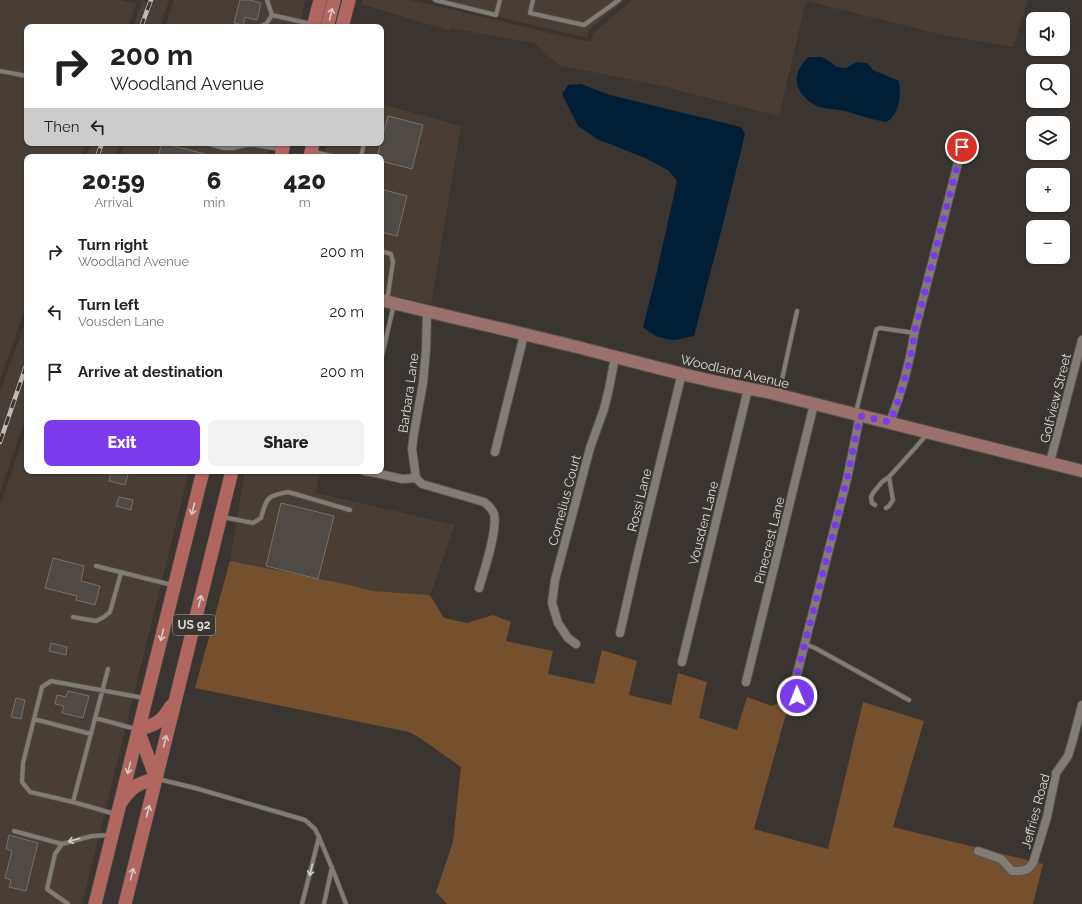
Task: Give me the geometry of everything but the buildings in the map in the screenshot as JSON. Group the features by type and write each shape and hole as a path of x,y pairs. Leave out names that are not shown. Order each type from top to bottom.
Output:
{"main road":[{"path":"314,24 320,0"},
{"path":"328,24 334,0"},
{"path":"343,24 349,0"},
{"name":"US 92","path":"95,904 202,474"},
{"name":"US 92","path":"125,904 231,474"},
{"path":"119,809 129,791 138,784 156,778 138,730 162,720 176,696"}],"street":[{"path":"890,422 912,354 915,333 962,147"},
{"name":"Woodland Avenue","path":"387,302 682,374 890,422 1082,471"},
{"name":"Barbara Lane","path":"416,478 412,449 423,383 427,312"},
{"path":"496,452 524,335"},
{"name":"Golfview Street","path":"1050,462 1082,340"},
{"name":"Cornelius Court","path":"576,644 568,638 558,623 552,603 555,580 590,448 604,409 615,357"},
{"name":"Rossi Lane","path":"620,633 682,374"},
{"name":"Vousden Lane","path":"682,662 748,389"},
{"name":"Pinecrest Lane","path":"746,682 814,404"},
{"path":"800,700 795,690 795,682 847,479 858,415"},
{"path":"380,474 402,479 416,478 422,484 484,502 491,508 494,514 494,527 491,545 479,588"},
{"name":"Jeffries Road","path":"978,851 1001,859 1012,871 1028,869 1033,863 1047,817 1056,773 1068,756 1082,705"}],"lane":[{"path":"267,0 272,15"},
{"path":"434,0 496,15 500,0"},
{"path":"533,0 530,13 584,25 619,0"},
{"path":"272,15 306,24"},
{"path":"266,24 272,15"},
{"path":"0,71 24,75"},
{"path":"216,146 233,148 242,146"},
{"path":"261,146 283,150"},
{"path":"312,150 326,154"},
{"path":"384,252 391,254 393,262 384,331"},
{"path":"778,395 797,311"},
{"path":"858,415 877,329 880,328 915,333"},
{"path":"875,505 872,503 871,497 873,493 928,432"},
{"path":"886,508 893,500 889,477"},
{"path":"221,516 253,524 261,518 266,501 270,497 288,492 350,510"},
{"path":"96,566 174,586"},
{"path":"73,617 96,621 110,612 121,573"},
{"path":"805,644 815,648 909,700"},
{"path":"73,802 108,669"},
{"path":"119,809 73,802 30,792 22,782 23,763 42,687 51,681 146,698"},
{"path":"96,718 138,730"},
{"path":"34,719 91,734"},
{"path":"156,778 305,820 315,829 319,837 346,904"},
{"path":"14,831 62,844 92,836 112,835"},
{"path":"302,904 319,837"},
{"path":"62,844 55,854 47,889 68,904"},
{"path":"324,904 332,867"}],"shaded area":[{"path":"0,0 121,0 136,4 129,24 24,24 24,146 85,146 82,154 24,154 24,312 0,379"},
{"path":"138,0 148,2 149,0 169,0 161,24 134,24 141,2"},
{"path":"174,0 305,0 300,24 166,24"},
{"path":"363,0 410,0 588,42 592,39 593,33 632,0 1028,0 1013,47 943,35 806,1 779,116 658,85 560,66 534,43 451,28 450,31 362,4"},
{"path":"428,0 625,0 589,30 587,38"},
{"path":"384,105 461,126 431,304 384,294 384,154 324,154 326,146 384,146"},
{"path":"90,146 119,146 116,154 87,154"},
{"path":"124,146 269,146 268,154 121,154"},
{"path":"24,326 24,422 0,492 0,392"},
{"path":"24,437 24,474 188,474 82,904 0,904 0,506"},
{"path":"244,474 319,474 316,493 455,525 430,595 373,591 230,561"},
{"path":"230,561 373,591 430,595 444,618 467,623 493,615 511,622 506,641 553,651 548,674 594,684 602,650 637,661 629,695 671,705 678,673 707,682 699,718 737,730 747,697 772,706 791,696 754,829 828,849 863,702 924,721 893,827 1043,864 1033,904 447,904 436,892 453,842 461,767 409,732 195,688"}],"water":[{"path":"809,57 821,57 837,67 846,68 857,62 867,63 873,70 899,81 900,92 897,110 894,115 886,122 847,111 817,106 804,96 797,84 799,70"},
{"path":"581,84 610,95 741,127 745,134 694,336 675,340 666,339 654,335 643,327 677,181 668,170 645,158 597,139 578,126 562,94 568,85"}],"railway":[{"path":"142,24 151,0"},
{"path":"98,154 101,146"},
{"path":"0,442 24,372"}],"route":[{"path":"797,696 795,682 847,479 860,416 890,422 895,411 912,354 915,330 962,147"}]}
